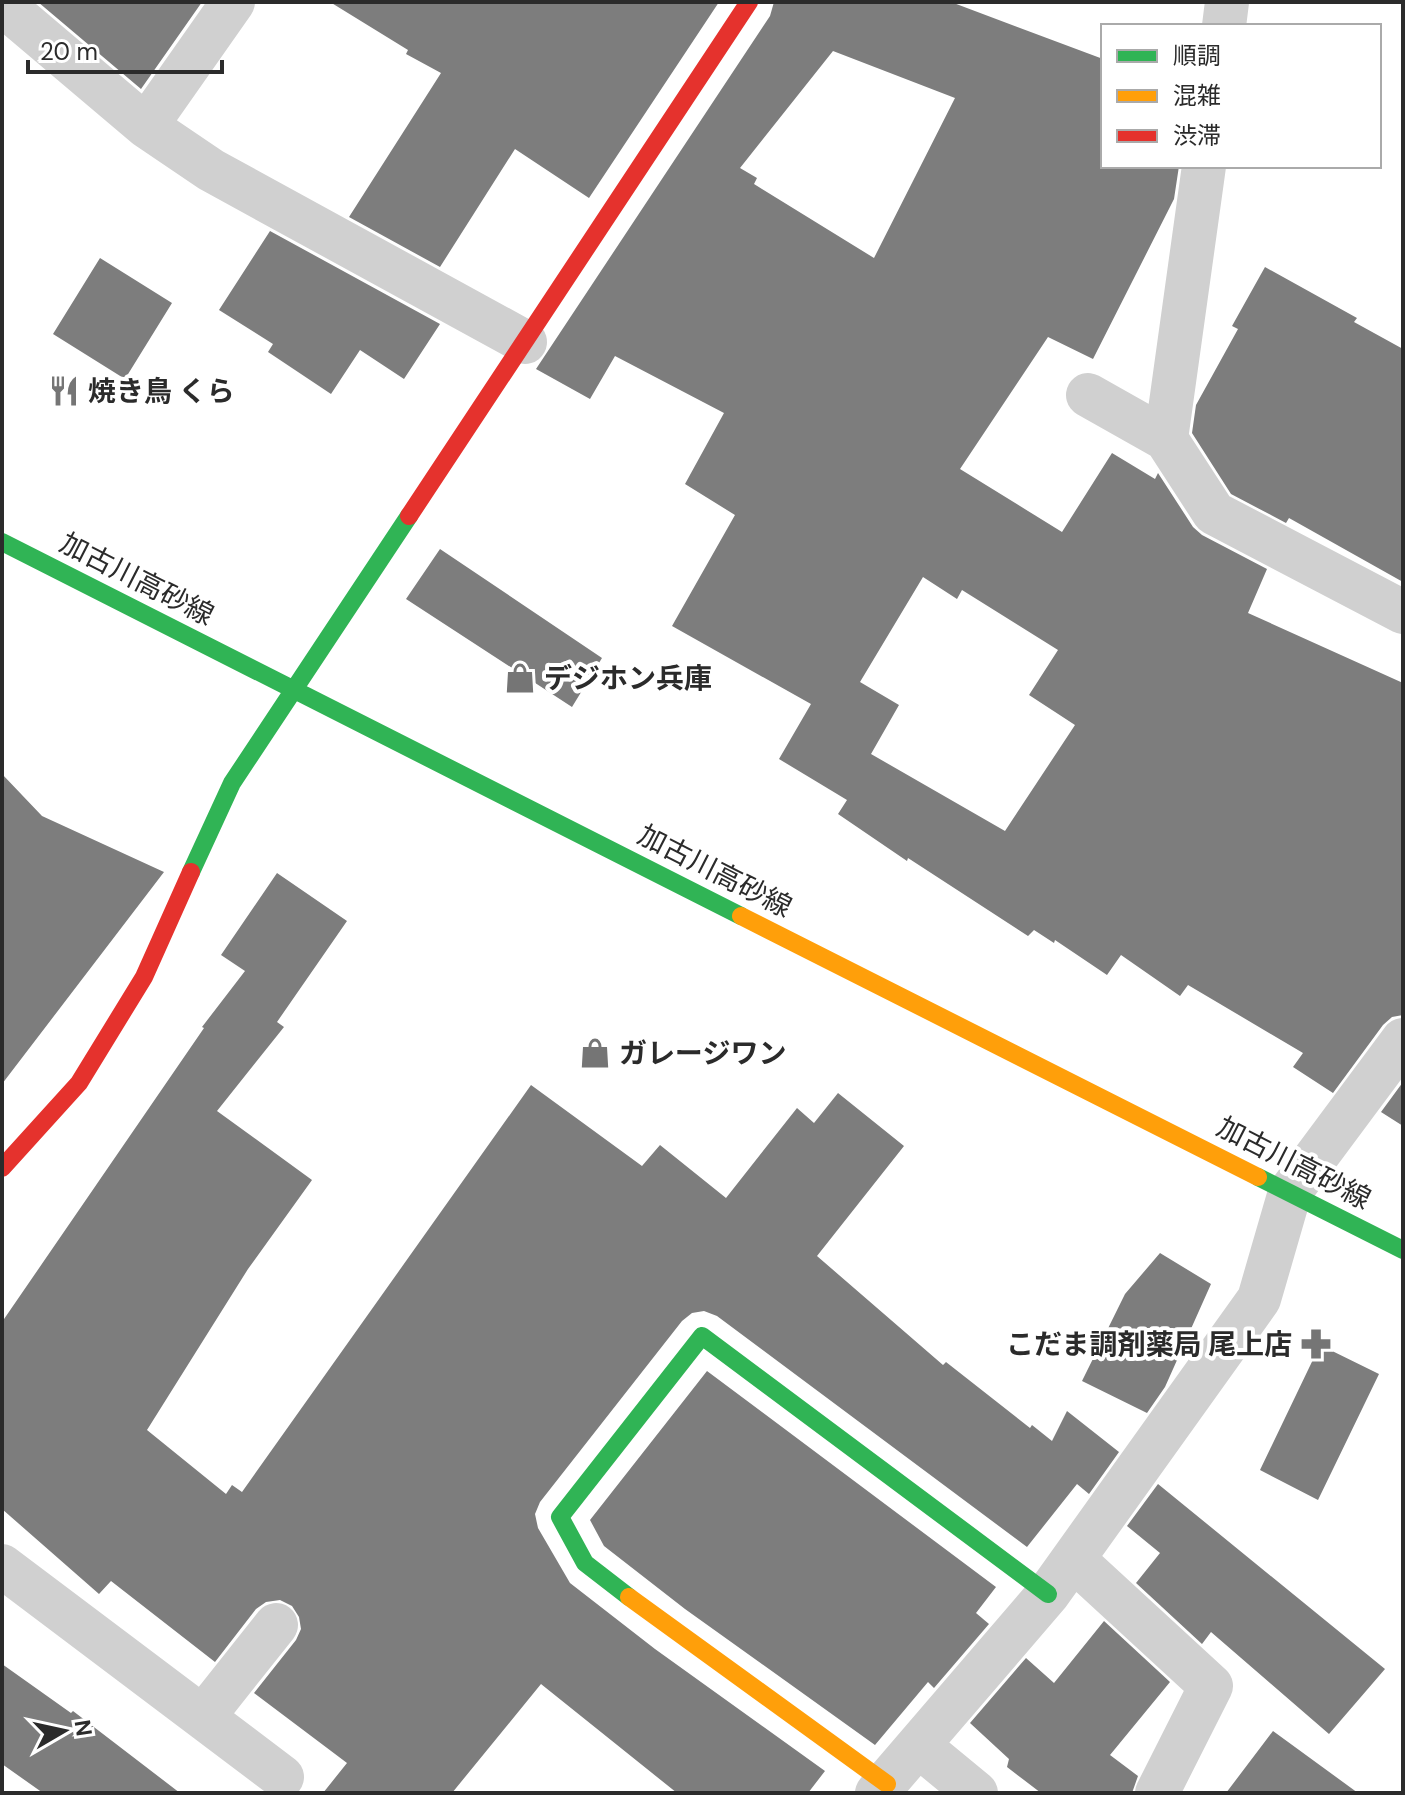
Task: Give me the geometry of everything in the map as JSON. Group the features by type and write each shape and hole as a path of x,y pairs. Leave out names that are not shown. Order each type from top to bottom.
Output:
{"street":[{"path":"146,126 233,2"},
{"path":"2,1168 79,1083 144,977 232,783 749,2"},
{"path":"1224,24 1227,2"},
{"path":"2,4 146,126 211,170 525,342"},
{"path":"1166,439 1204,168"},
{"path":"1088,395 1166,439 1214,513 1403,612"},
{"name":"加古川高砂線","path":"2,542 1403,1250"},
{"path":"1048,1594 702,1336 560,1517 585,1563 882,1788 1048,1594 1259,1299 1290,1192 1403,1040"},
{"path":"1073,1559 1211,1686 1157,1793"},
{"path":"2,1566 282,1777"},
{"path":"203,1717 276,1625"},
{"path":"919,1746 976,1793"}],"building":[{"path":"38,2 202,2 141,89"},
{"path":"330,2 719,2 589,198 515,149 440,267 349,217 441,73 406,54 408,50"},
{"path":"774,2 951,2 1101,58 1101,168 1179,168 1174,199 1093,359 1048,337 960,469 1062,532 1112,453 1155,479 1158,473 1193,527 1202,535 1267,569 1248,613 1403,683 1403,1015 1392,1017 1383,1025 1333,1093 1293,1067 1303,1053 1188,985 1180,996 1121,955 1107,975 1055,940 1054,943 1034,930 1028,936 838,814 847,800 779,759 811,704 672,626 735,515 685,484 724,413 615,356 590,399 536,369 770,16","holes":["833,51 955,98 874,258 754,184 757,178 740,168","923,577 957,599 962,590 1058,650 1029,695 1075,725 1005,831 871,754 899,705 860,682"]},
{"path":"270,231 440,324 404,379 360,350 331,394 268,352 273,344 219,310"},
{"path":"100,258 172,303 125,379 53,334"},
{"path":"1265,267 1357,318 1354,322 1403,349 1403,582 1289,518 1286,523 1231,494 1192,433 1196,405 1238,329 1232,326"},
{"path":"440,549 602,658 572,707 406,599"},
{"path":"2,774 42,816 164,872 2,1084"},
{"path":"277,873 347,921 277,1022 284,1027 217,1111 312,1180 248,1269 147,1430 226,1494 232,1485 242,1492 531,1085 642,1166 660,1145 726,1198 797,1108 814,1123 838,1093 904,1146 817,1256 943,1365 946,1362 1030,1428 1032,1425 1052,1441 1067,1411 1119,1452 1089,1494 1077,1484 1027,1547 717,1316 704,1311 692,1313 682,1321 540,1502 535,1514 538,1528 570,1583 655,1649 825,1771 808,1793 677,1793 541,1684 452,1793 323,1793 347,1763 254,1693 296,1640 301,1629 299,1617 292,1606 280,1600 266,1602 256,1609 215,1662 111,1581 99,1594 2,1509 2,1322 202,1027 245,971 221,955"},
{"path":"1403,1082 1403,1126 1381,1112"},
{"path":"1160,1253 1211,1284 1165,1387 1147,1413 1082,1381 1125,1294"},
{"path":"1320,1345 1379,1374 1318,1500 1260,1470"},
{"path":"707,1371 996,1587 976,1613 989,1624 934,1688 928,1682 875,1745 685,1609 604,1546 590,1520"},
{"path":"1158,1484 1385,1669 1329,1734 1211,1632 1202,1644 1136,1583 1160,1553 1127,1526"},
{"path":"1104,1621 1170,1682 1110,1755 1138,1776 1132,1793 1041,1793 1007,1767 1009,1759 970,1723 1026,1658 1054,1683"},
{"path":"2,1664 71,1713 73,1711 180,1793 43,1793 2,1764"},
{"path":"1273,1731 1358,1793 1226,1793"}],"traffic: fast":[{"path":"191,872 232,783 409,516"},
{"path":"2,542 741,916"},
{"path":"1258,1177 1403,1250"},
{"path":"629,1597 585,1563 560,1517 702,1336 1048,1594"}],"traffic: slow":[{"path":"741,916 1258,1177"},
{"path":"629,1597 887,1784"}],"traffic: jam":[{"path":"409,516 749,2"},
{"path":"2,1168 79,1083 144,977 191,872"}],"place":[{"name":"焼き鳥 くら","path":"64,391"},
{"name":"デジホン兵庫","path":"520,678"},
{"name":"ガレージワン","path":"595,1053"},
{"name":"こだま調剤薬局 尾上店","path":"1316,1344"}]}
